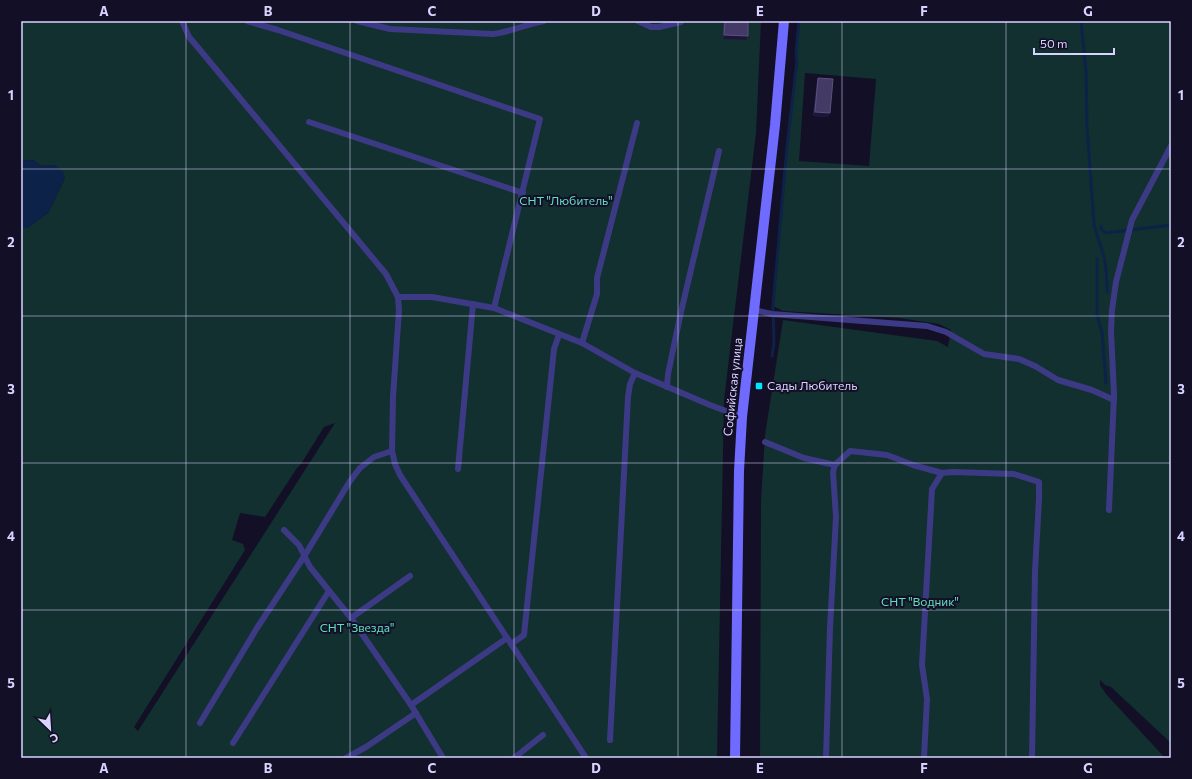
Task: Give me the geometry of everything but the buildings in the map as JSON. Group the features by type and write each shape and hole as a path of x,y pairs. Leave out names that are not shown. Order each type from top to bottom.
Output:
{"main road":[{"name":"Софийская улица","path":"735,758 739,471 742,417 775,125 784,21"}],"lane":[{"path":"182,21 189,37 386,274 398,297 399,310 392,396 392,451 395,464 400,475 586,758"},
{"path":"247,21 540,118 494,308"},
{"path":"356,21 390,29 493,34 505,33 544,21"},
{"path":"638,21 650,27 659,27 681,22"},
{"path":"309,122 523,193"},
{"path":"582,344 597,294 598,278 637,123"},
{"path":"1109,510 1114,400 1111,331 1116,282 1132,220 1171,146"},
{"path":"667,387 668,374 681,312 719,151"},
{"path":"398,297 432,297 494,308 582,344 667,387 742,417"},
{"path":"458,469 473,304"},
{"path":"754,310 772,314 848,319 937,328 955,336 984,354 1019,359 1058,380 1092,390 1114,400"},
{"path":"511,644 524,635 554,349 559,335"},
{"path":"610,740 628,397 630,384 635,372"},
{"path":"765,442 804,458 835,465"},
{"path":"200,723 257,628 305,555 350,481 360,468 374,457 392,451"},
{"path":"826,758 830,628 836,517 834,472 835,465 850,452 887,456 942,473 1014,474 1039,482 1035,572 1032,758"},
{"path":"924,758 927,699 922,665 932,489 942,473"},
{"path":"284,530 299,545 310,567 351,618 411,705 443,758"},
{"path":"351,618 410,576"},
{"path":"234,743 329,591"},
{"path":"411,705 507,638"},
{"path":"346,758 366,747 416,713"},
{"path":"514,758 543,736"}],"green space":[{"path":"21,21 761,21 756,133 724,400 717,758 21,758 21,228 27,228 48,213 65,178 55,165 41,166 33,160 21,161","holes":["335,423 138,731 134,727 245,550 243,544 232,540 240,513 265,517 324,427"]},
{"name":"СНТ \"Водник\"","path":"799,21 1171,21 1171,743 1111,687 1105,685 1100,680 1100,685 1106,694 1165,758 760,758 761,501 765,435 783,320 937,341 948,347 951,330 939,324 899,318 783,311 773,306 787,146 797,61 796,53","holes":["805,73 876,79 869,166 799,161"]}],"water":[{"path":"33,160 41,166 55,165 63,171 65,178 48,213 27,228 21,228 21,161"}],"waterway":[{"path":"772,356 774,343 773,306 787,146 797,61 796,53 799,21"},
{"path":"1081,21 1086,72 1087,127 1094,224 1105,261 1107,292"},
{"path":"1101,226 1102,230 1106,233 1171,225"},
{"path":"1097,259 1097,315 1102,332 1106,383"}],"place":[{"name":"Сады Любитель","path":"759,386"}],"park label":[{"name":"СНТ \"Любитель\"","path":"566,201"},
{"name":"СНТ \"Звезда\"","path":"357,628"}]}
